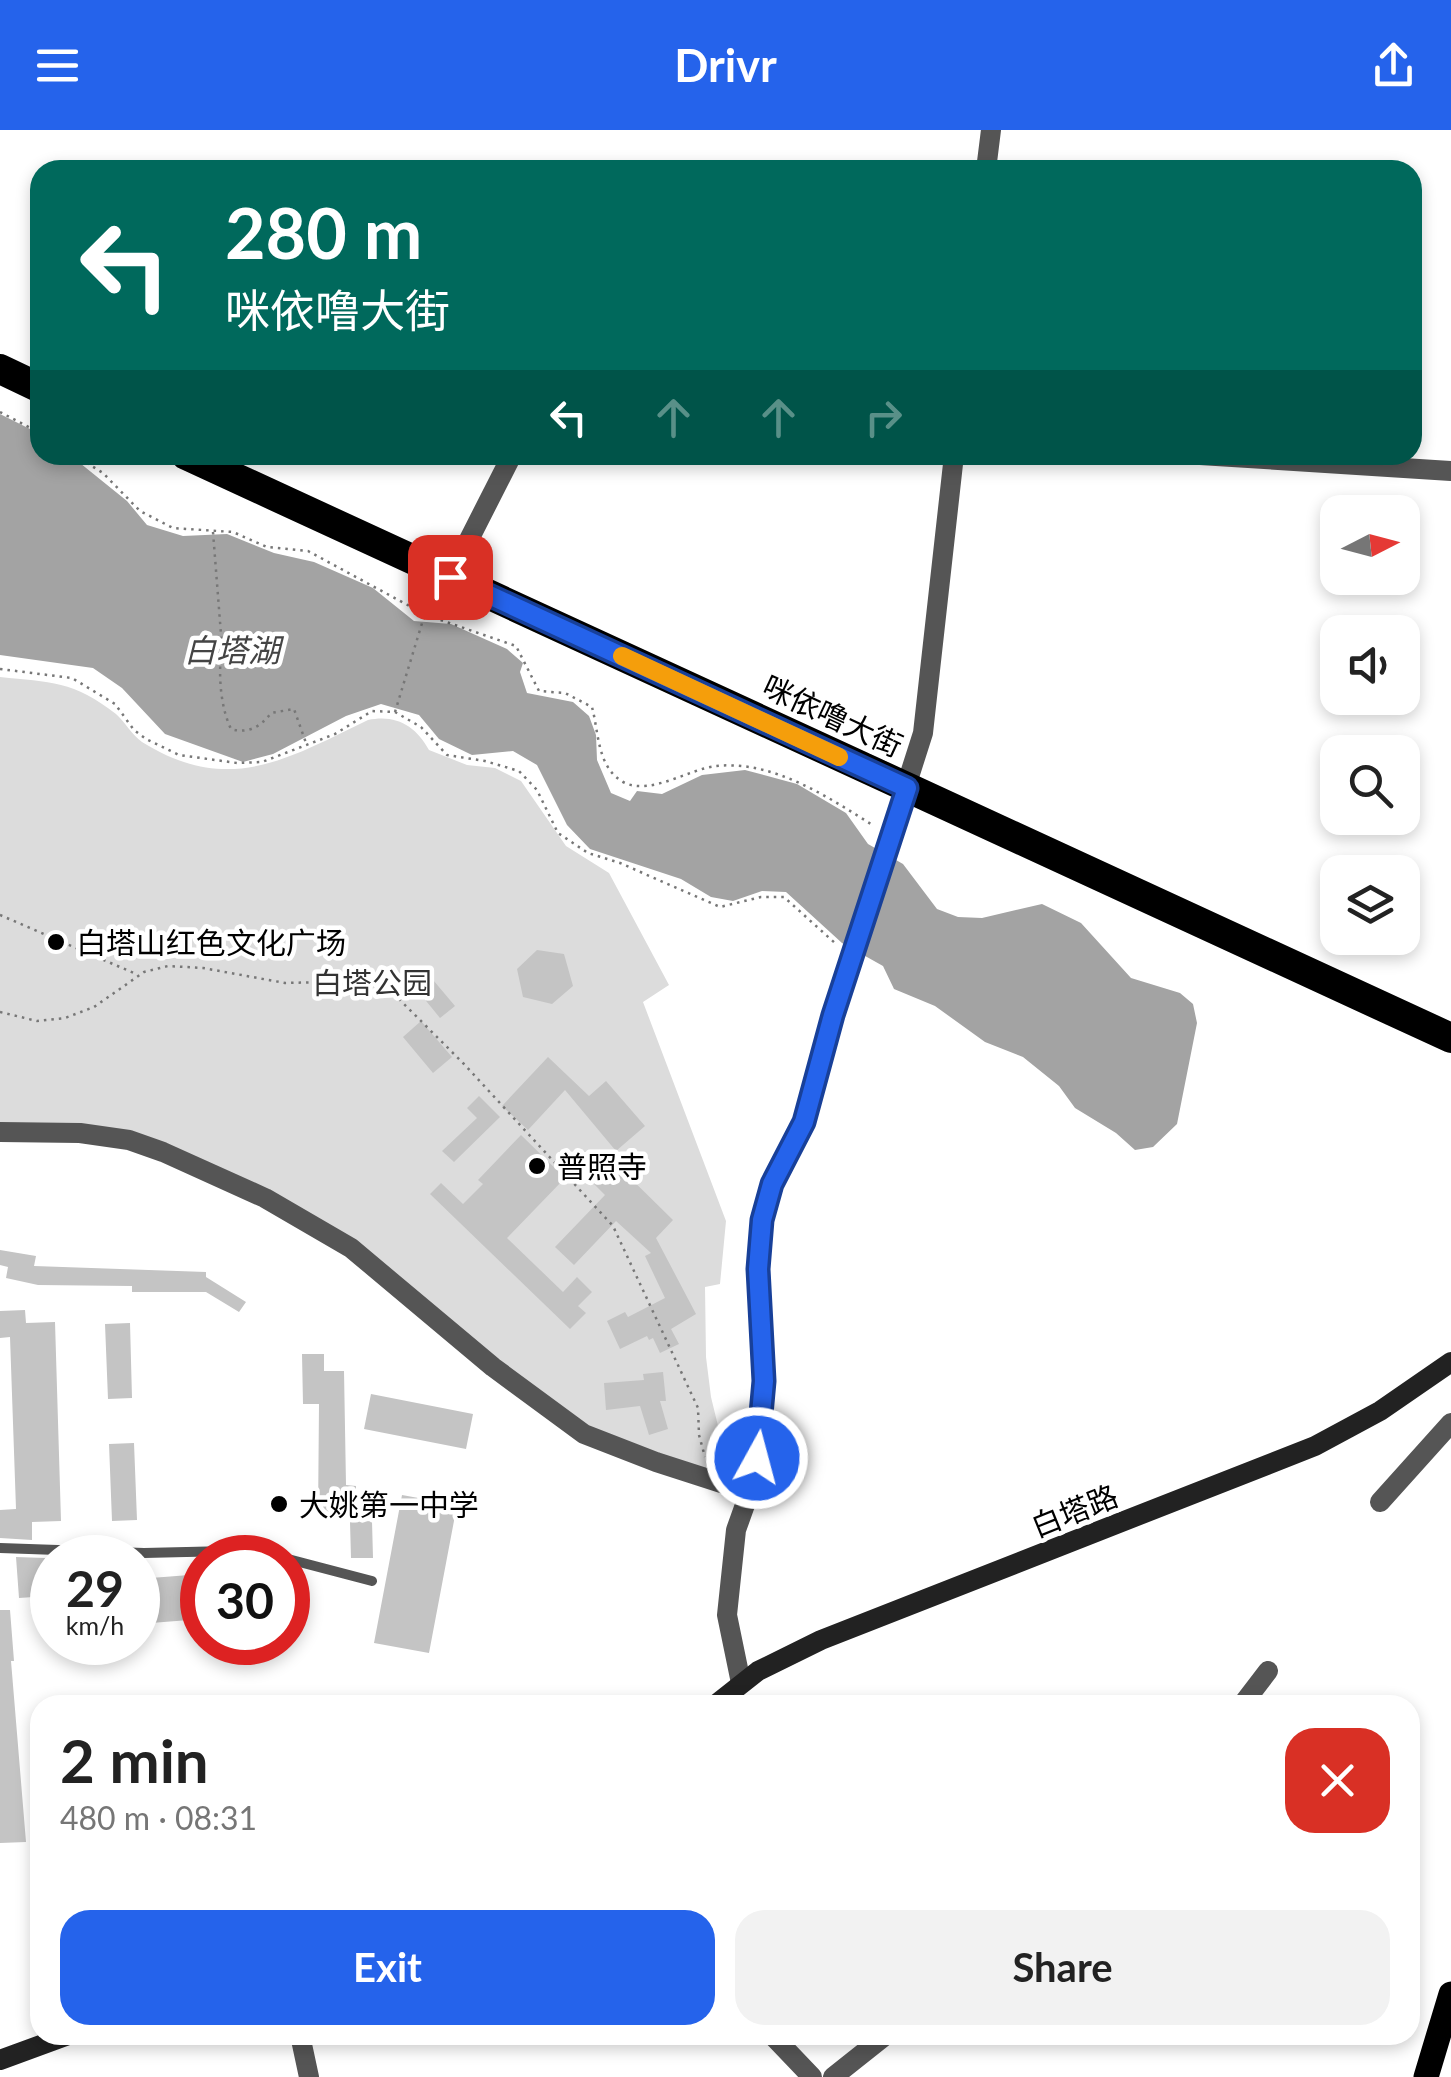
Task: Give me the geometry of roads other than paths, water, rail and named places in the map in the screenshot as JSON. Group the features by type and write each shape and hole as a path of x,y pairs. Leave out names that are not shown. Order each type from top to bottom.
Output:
{"highway":[{"path":"0,369 30,383"},
{"name":"咪依噜大街","path":"208,465 1451,1038"}],"main road":[{"path":"1426,2077 1451,1994"}],"street":[{"path":"987,160 990,130"},
{"path":"450,577 507,465"},
{"path":"741,1683 728,1615 736,1530 749,1492 763,1416 764,1350 758,1269 762,1220 772,1184 804,1122 923,733 953,465"},
{"path":"1348,465 1451,472"},
{"path":"0,1132 80,1133 129,1140 265,1198 363,1257 493,1367 584,1434 749,1492"},
{"name":"白塔路","path":"727,1695 776,1661 821,1640 1315,1446 1380,1410 1451,1362"},
{"path":"1380,1502 1451,1423"},
{"path":"1250,1695 1268,1671"},
{"path":"0,2060 41,2045"},
{"path":"302,2045 310,2077"},
{"path":"782,2045 812,2077"},
{"path":"833,2077 873,2045"}],"lane":[{"path":"0,1548 180,1552"},
{"path":"310,1565 372,1581"}],"water":[{"name":"白塔湖","path":"0,414 30,429 30,465 82,465 127,501 147,525 183,536 227,534 274,553 314,562 373,588 414,621 451,624 507,649 523,663 520,672 527,693 573,702 589,716 596,735 597,760 611,793 630,801 637,791 662,794 702,775 745,770 797,784 846,813 868,844 903,864 937,909 958,917 982,918 1042,904 1081,923 1131,978 1180,993 1193,1004 1197,1023 1177,1124 1153,1147 1135,1150 1116,1133 1075,1108 1059,1086 1023,1057 985,1042 935,1006 894,989 883,966 842,943 786,892 762,891 733,901 711,897 681,879 590,849 567,825 537,765 513,751 472,755 439,739 419,715 381,704 346,716 273,754 243,762 165,734 122,688 93,668 0,655"}],"place":[{"name":"白塔山红色文化广场","path":"56,942"},
{"name":"普照寺","path":"537,1166"},
{"name":"大姚第一中学","path":"279,1504"}],"park label":[{"name":"白塔公园","path":"372,982"}]}
